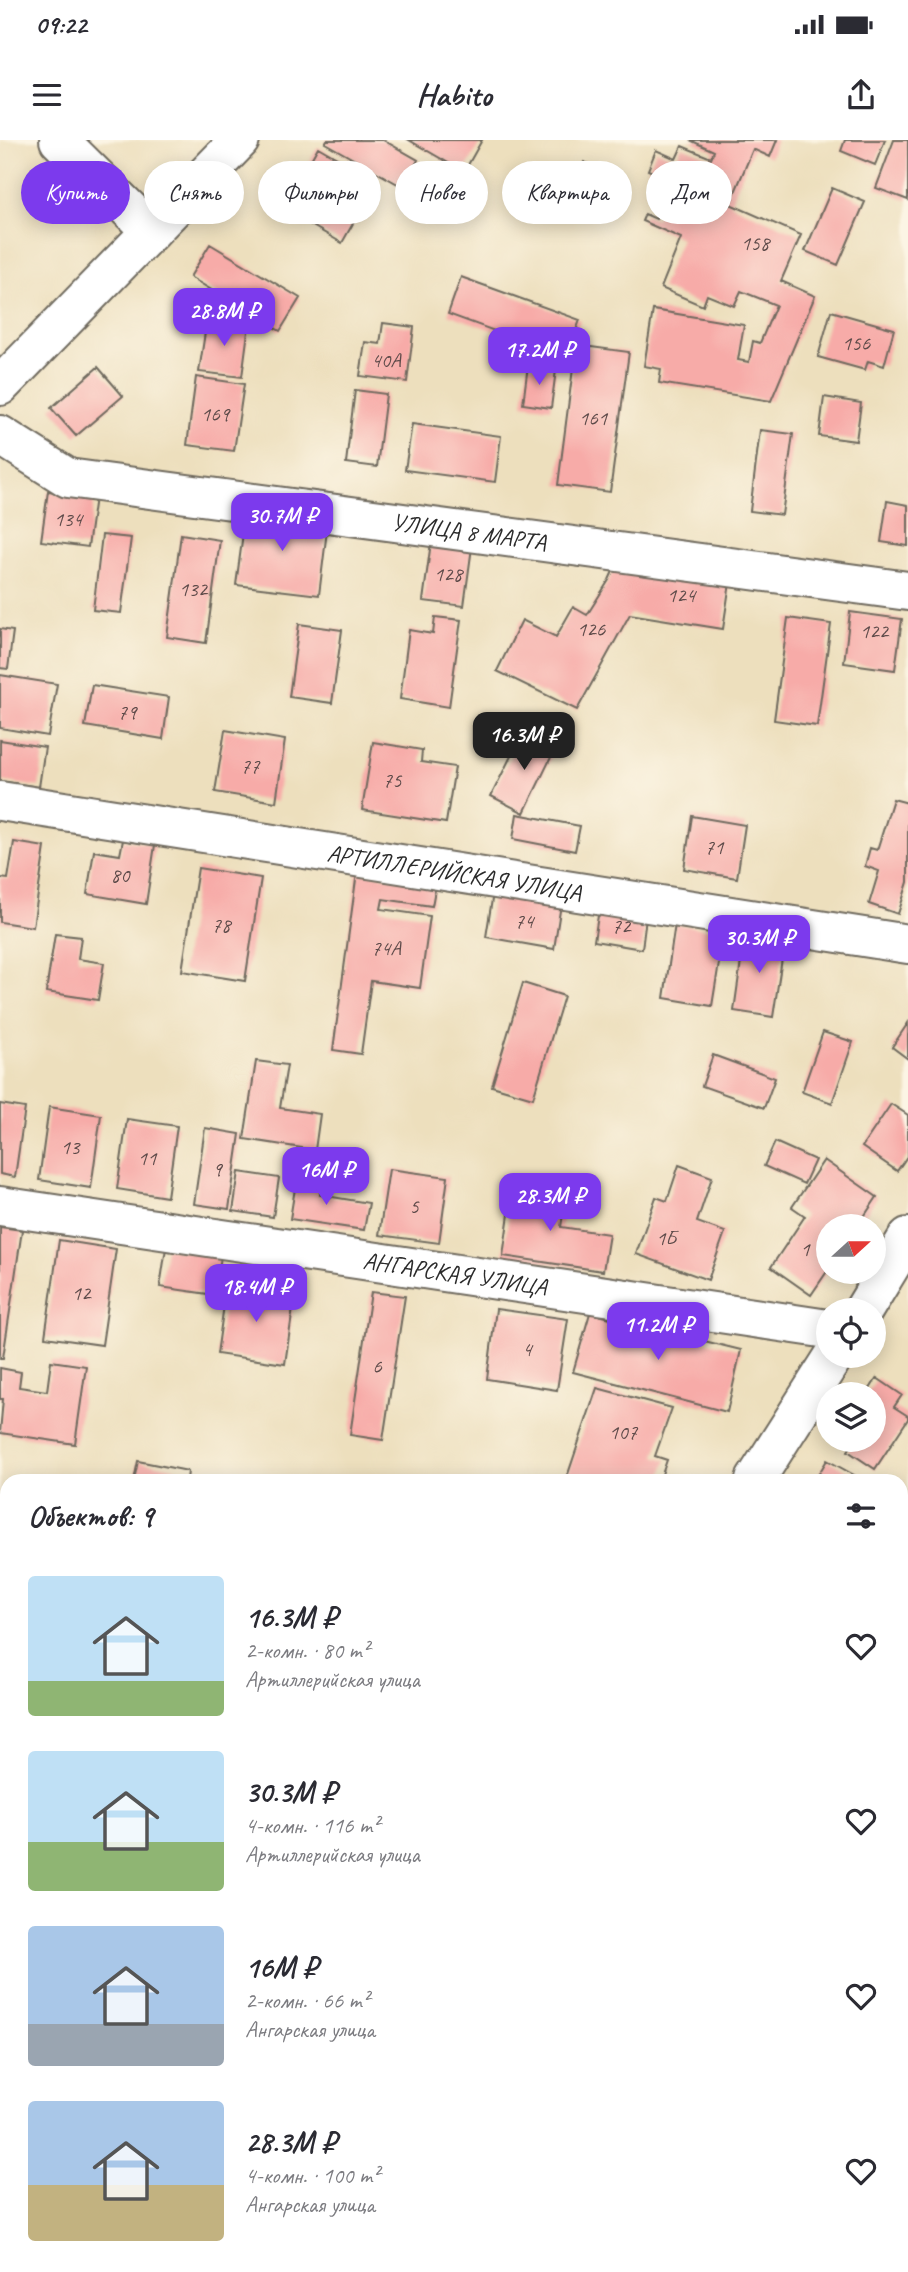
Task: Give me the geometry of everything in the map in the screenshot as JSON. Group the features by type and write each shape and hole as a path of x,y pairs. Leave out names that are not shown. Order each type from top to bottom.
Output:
{"street":[{"path":"59,140 151,231"},
{"path":"0,386 240,140"},
{"name":"УЛИЦА 8 МАРТА","path":"0,435 68,478 908,592"},
{"name":"АРТИЛЛЕРИЙСКАЯ УЛИЦА","path":"0,801 908,944"},
{"name":"АНГАРСКАЯ УЛИЦА","path":"0,1206 816,1327"},
{"path":"871,1298 908,1237"},
{"path":"759,1474 826,1368"}],"building":[{"path":"327,140 383,140 418,160 395,161 395,182 381,175 381,161 357,161 325,143"},
{"path":"409,140 482,140 470,161 445,161"},
{"path":"690,140 777,140 770,157 753,149 732,199 732,161 652,161 656,150 676,159 682,146 711,158 714,151"},
{"path":"845,140 885,140 875,165 841,151"},
{"path":"894,140 908,140 908,200 876,188"},
{"path":"318,147 342,161 310,161"},
{"path":"832,188 865,202 838,265 805,251"},
{"path":"732,205 801,235 781,281 815,296 771,401 659,383 661,369 644,366 653,310 744,325 738,360 749,362 753,341 760,343 776,305 741,291 734,306 707,295 703,306 661,288 681,238 649,224 732,224"},
{"path":"309,224 353,224 342,243"},
{"path":"210,244 300,298 280,331 190,277"},
{"path":"461,277 580,320 566,357 448,314"},
{"path":"831,311 894,329 884,366 868,361 865,370 818,357"},
{"path":"207,319 249,324 242,377 199,372"},
{"path":"383,323 414,327 407,382 360,376 365,342 380,344"},
{"path":"576,345 629,352 610,492 558,485"},
{"path":"528,365 556,370 551,408 523,404"},
{"path":"98,367 123,396 76,436 51,408"},
{"path":"196,377 244,384 234,451 187,445"},
{"path":"355,390 386,394 377,467 346,463"},
{"path":"824,397 861,403 856,441 819,436"},
{"path":"412,424 501,436 495,482 405,470"},
{"path":"760,430 793,434 782,515 750,511"},
{"path":"48,491 95,497 88,547 41,541"},
{"path":"887,501 908,505 908,546 881,542"},
{"path":"246,511 328,522 319,595 236,585"},
{"path":"181,534 220,540 206,643 167,637"},
{"path":"102,535 131,538 121,613 93,610"},
{"path":"431,542 472,547 464,606 423,601"},
{"path":"619,558 731,576 723,629 630,614 577,710 497,671 522,620 556,637 573,607 587,615"},
{"path":"850,612 902,619 895,670 844,663"},
{"path":"435,617 461,620 449,707 400,699 409,630 433,634"},
{"path":"788,618 831,624 817,726 774,720"},
{"path":"299,624 342,630 332,703 289,697"},
{"path":"0,629 13,631 8,669 0,668"},
{"path":"0,675 57,684 48,736 0,728"},
{"path":"92,685 169,697 163,739 85,726"},
{"path":"225,730 285,740 276,802 215,792"},
{"path":"524,730 556,747 524,813 491,796"},
{"path":"0,740 45,747 39,787 0,781"},
{"path":"373,742 422,750 421,762 455,767 446,823 362,810"},
{"path":"893,799 908,803 908,882 898,914 869,904 879,871 865,866 870,848 877,850"},
{"path":"517,814 580,826 575,851 513,839"},
{"path":"692,816 745,825 737,878 684,869"},
{"path":"123,840 155,845 146,904 87,894 94,851 120,855"},
{"path":"14,842 45,847 33,927 0,922 0,878 8,879"},
{"path":"198,868 261,878 245,981 182,971"},
{"path":"357,872 436,884 432,906 383,899 381,909 430,916 420,988 371,981 361,1054 333,1050"},
{"path":"493,893 561,904 554,949 486,937"},
{"path":"600,903 647,910 642,949 594,941"},
{"path":"675,924 724,932 712,1006 664,998"},
{"path":"745,933 785,939 773,1017 734,1011"},
{"path":"55,934 81,937 78,959 104,963 98,1000 46,992"},
{"path":"523,983 564,996 533,1098 492,1086"},
{"path":"908,1023 908,1059 892,1047"},
{"path":"823,1032 853,1042 832,1103 802,1092"},
{"path":"713,1055 775,1078 764,1108 702,1086"},
{"path":"256,1061 287,1065 280,1108 320,1114 315,1150 244,1139"},
{"path":"0,1104 25,1108 15,1177 0,1174"},
{"path":"891,1104 908,1115 908,1155 897,1171 862,1147"},
{"path":"49,1107 101,1115 91,1188 39,1180"},
{"path":"127,1119 177,1126 167,1197 117,1189"},
{"path":"205,1128 240,1134 229,1209 194,1204"},
{"path":"775,1142 815,1160 804,1184 764,1166"},
{"path":"824,1160 877,1197 866,1214 816,1214 816,1284 818,1284 811,1295 771,1267 805,1216 792,1207"},
{"path":"679,1165 712,1177 697,1222 725,1232 708,1280 636,1254 656,1197 667,1201"},
{"path":"389,1169 448,1177 439,1243 379,1235"},
{"path":"239,1172 279,1178 273,1217 233,1211"},
{"path":"297,1176 322,1180 320,1195 369,1203 364,1230 290,1219"},
{"path":"513,1186 566,1194 561,1227 609,1234 603,1271 503,1256"},
{"path":"0,1227 22,1230 3,1358 0,1358"},
{"path":"59,1240 116,1249 102,1345 45,1337"},
{"path":"166,1248 221,1256 215,1295 160,1287"},
{"path":"227,1284 295,1294 285,1364 217,1354"},
{"path":"371,1292 405,1296 383,1440 350,1435"},
{"path":"496,1309 568,1319 557,1390 487,1379"},
{"path":"590,1313 741,1350 727,1412 573,1372"},
{"path":"51,1361 86,1366 75,1444 0,1433 3,1399 0,1399 0,1368 21,1372 19,1387 47,1391"},
{"path":"886,1384 902,1395 894,1407 908,1416 908,1419 875,1469 850,1452 886,1452"},
{"path":"597,1388 672,1408 655,1456 667,1460 662,1474 568,1474"},
{"path":"827,1460 852,1474 819,1474"},
{"path":"138,1461 188,1471 188,1474 135,1474"}]}
